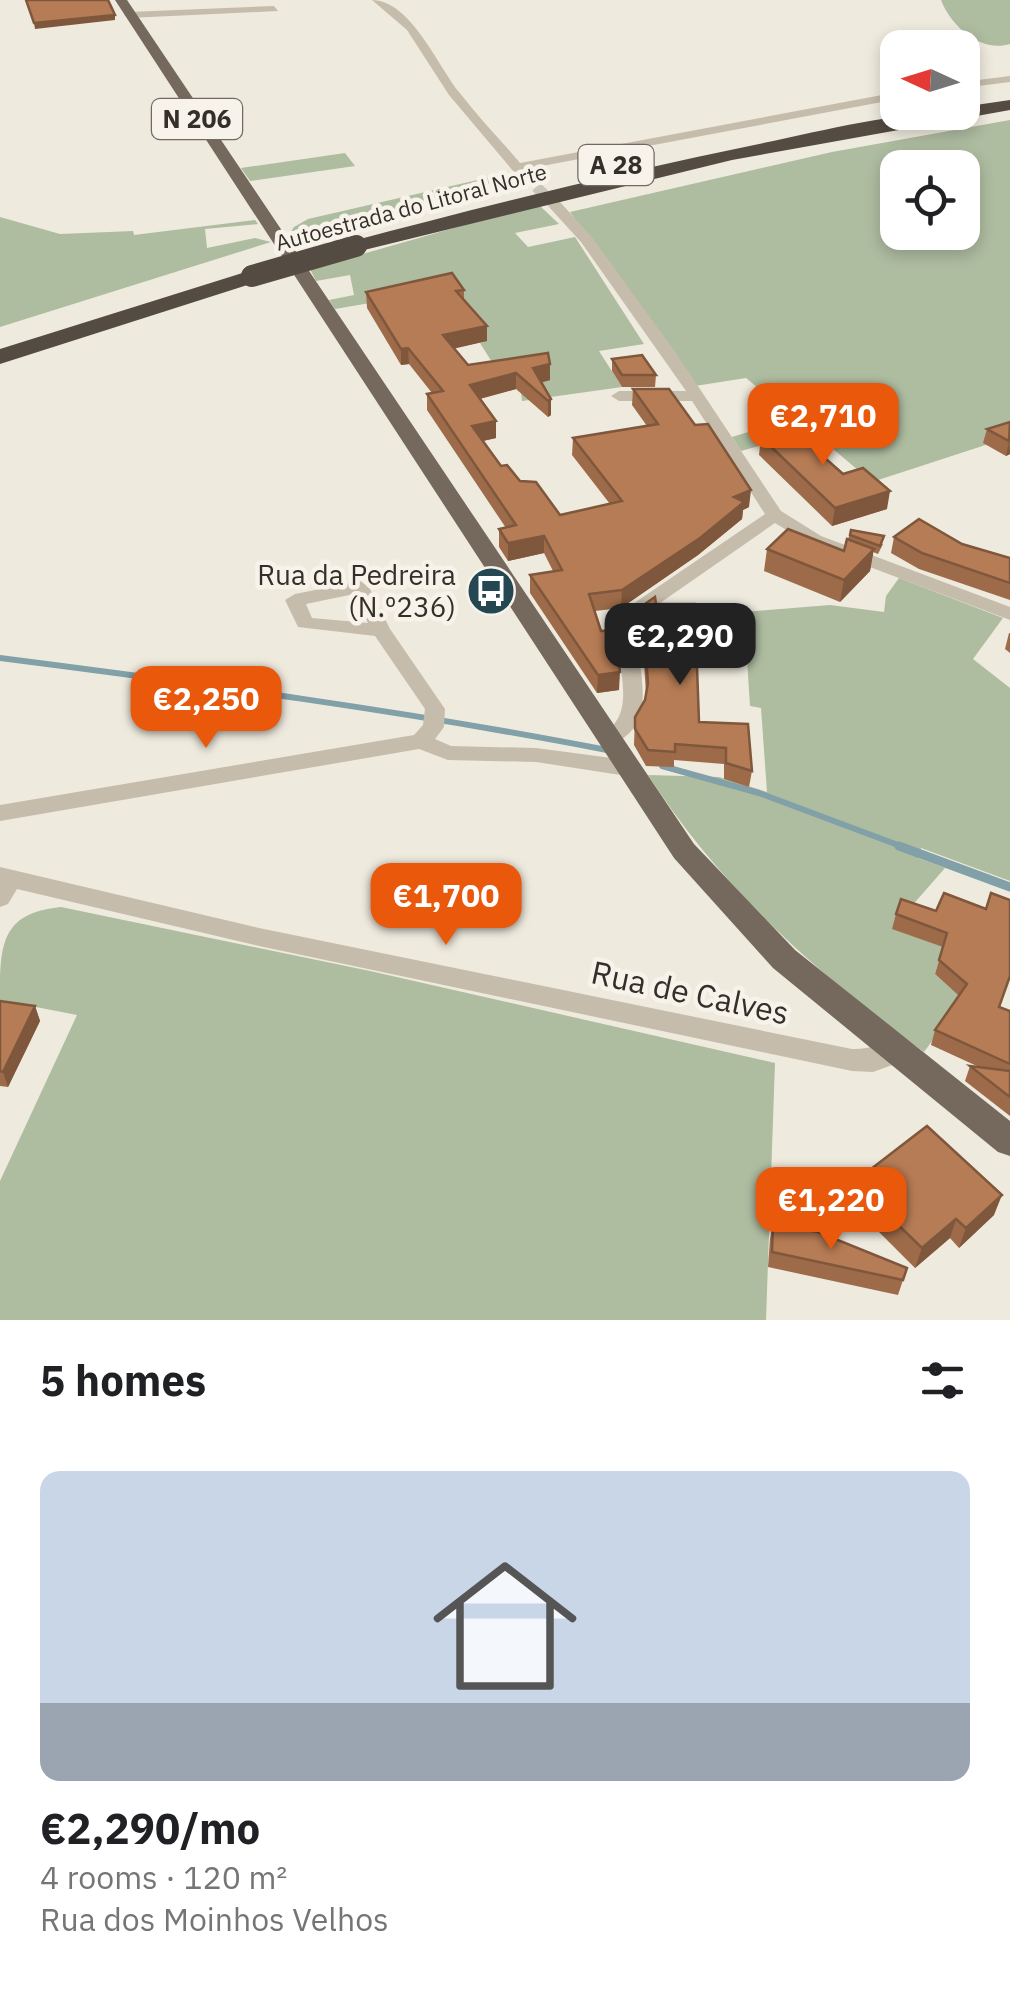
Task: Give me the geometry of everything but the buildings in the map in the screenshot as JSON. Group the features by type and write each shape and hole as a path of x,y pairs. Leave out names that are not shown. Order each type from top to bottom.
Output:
{"highway":[{"path":"980,96 1010,92"},
{"name":"Autoestrada do Litoral Norte","path":"980,109 1010,105"},
{"name":"Autoestrada do Litoral Norte","path":"0,357 338,230 648,157 880,112"},
{"name":"Autoestrada do Litoral Norte","path":"0,337 245,268 356,246 500,207 695,162 880,127"}],"main road":[{"name":"N 206","path":"124,8 607,738"},
{"path":"607,738 684,851 752,928 897,1052 1010,1141"}],"street":[{"path":"377,0 411,28 453,93 520,171 706,128 880,97"},
{"path":"124,8 274,10"},
{"path":"980,83 1010,79"},
{"path":"555,206 586,239 698,396 775,515 815,540 1010,614"},
{"path":"619,396 698,396"},
{"path":"607,738 623,728 630,704 632,668 625,624 628,616 775,515"},
{"path":"382,630 434,709 433,728 421,741"},
{"path":"0,813 421,741 448,753 536,755 627,768"},
{"name":"Rua de Calves","path":"4,885 833,1056 873,1061 897,1052"}],"green space":[{"path":"941,0 1010,0 1010,44 980,42 980,30 962,30"},
{"path":"1010,120 1010,437 872,482 812,431 741,451 732,437 795,418 746,378 695,386 570,212 832,152 954,130 980,130 980,125"},
{"path":"345,153 355,166 250,181 241,168"},
{"path":"512,172 517,177 287,237 294,227 308,219"},
{"path":"538,204 559,224 515,233 528,247 575,237 644,344 599,351 622,387 522,401 521,393 536,390 500,375 480,343 486,341 452,289 335,309 329,300 354,295 350,275 316,281 310,269"},
{"path":"0,217 60,234 133,231 134,235 255,220 258,224 205,229 207,248 255,238 271,242 0,327"},
{"path":"899,578 1003,618 973,659 1010,688 1010,881 921,848 918,858 945,868 903,916 943,947 935,974 960,997 924,1052 846,991 773,926 707,855 648,775 719,777 767,792 761,708 750,706 744,612 830,605 884,612 886,596"},
{"path":"61,907 370,971 775,1063 766,1320 0,1320 0,1181 77,1015 0,1000 3,948 15,925 26,916"}],"waterway":[{"path":"0,658 380,711 607,750"},
{"path":"662,766 759,793 906,848"},
{"path":"899,846 1010,887"}],"tunnel":[{"path":"524,175 555,205"}],"place":[{"name":"Rua da Pedreira (N.º236)","path":"491,591"}]}
